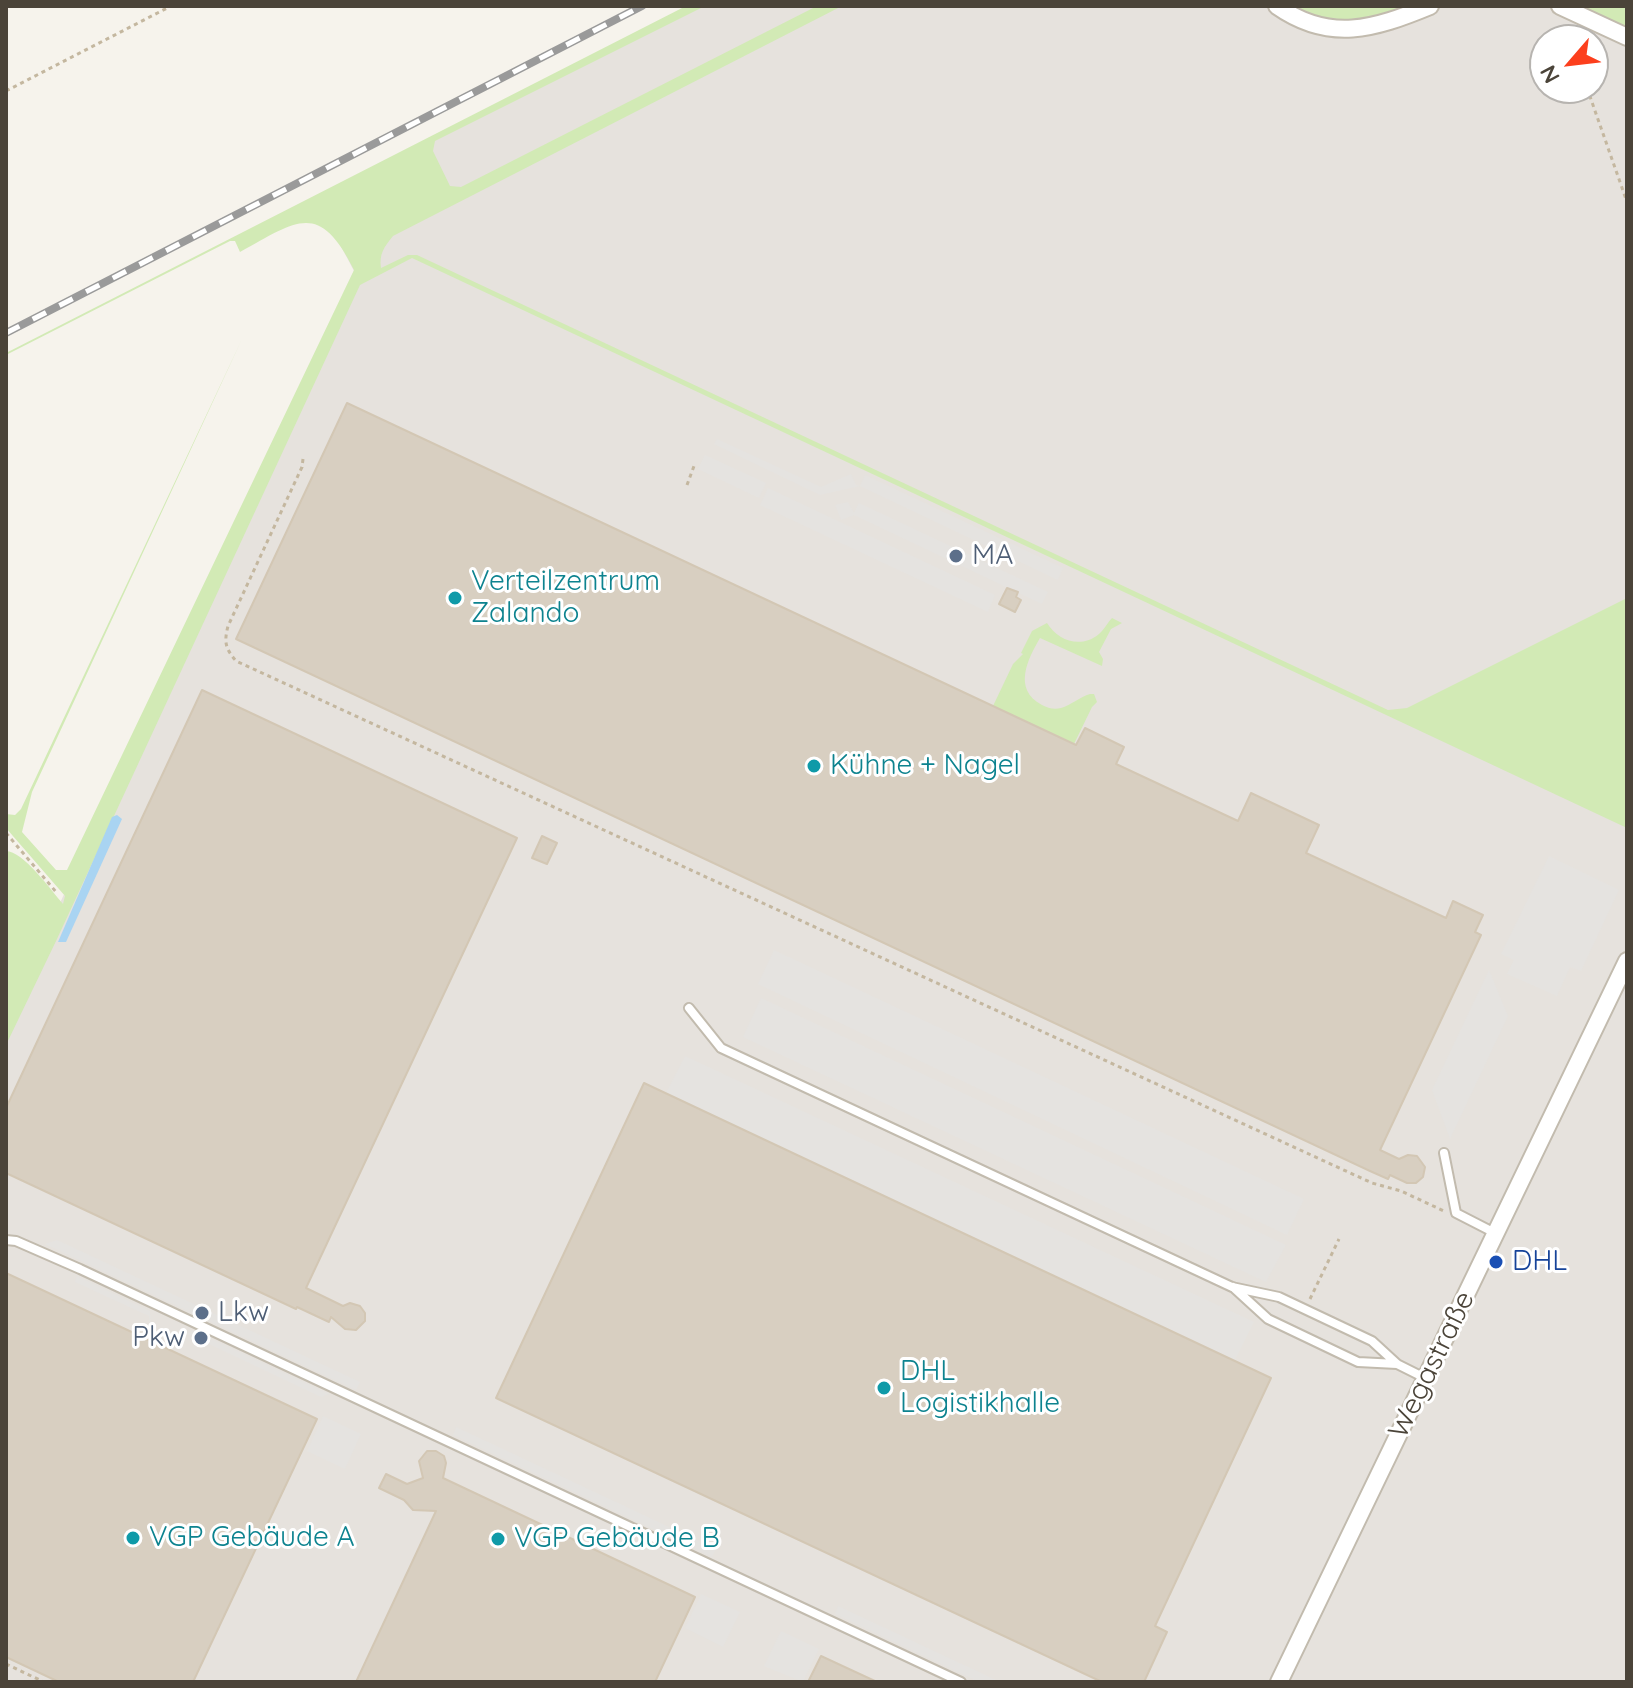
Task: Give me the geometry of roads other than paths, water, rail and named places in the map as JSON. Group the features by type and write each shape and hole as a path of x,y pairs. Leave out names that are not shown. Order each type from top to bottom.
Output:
{"street":[{"path":"1277,6 1307,23 1341,29 1384,24 1430,6"},
{"path":"1560,6 1627,37"},
{"name":"Wegastraße","path":"1279,1682 1627,961"}],"lane":[{"path":"689,1008 721,1048 1232,1287 1279,1297 1372,1341 1397,1364 1425,1378"},
{"path":"1444,1153 1456,1213 1495,1233"},
{"path":"6,1240 16,1241 95,1276 961,1682"},
{"path":"1232,1287 1268,1319 1358,1362 1397,1364"}],"water":[{"path":"117,815 122,819 66,942 58,942 112,817"}],"railway":[{"path":"6,333 642,6"}],"place":[{"name":"MA","path":"956,556"},
{"name":"Verteilzentrum Zalando","path":"455,598"},
{"name":"Kühne + Nagel","path":"814,766"},
{"name":"DHL","path":"1496,1262"},
{"name":"Lkw","path":"202,1313"},
{"name":"Pkw","path":"201,1338"},
{"name":"DHL Logistikhalle","path":"884,1388"},
{"name":"VGP Gebäude A","path":"133,1538"},
{"name":"VGP Gebäude B","path":"498,1539"}]}
